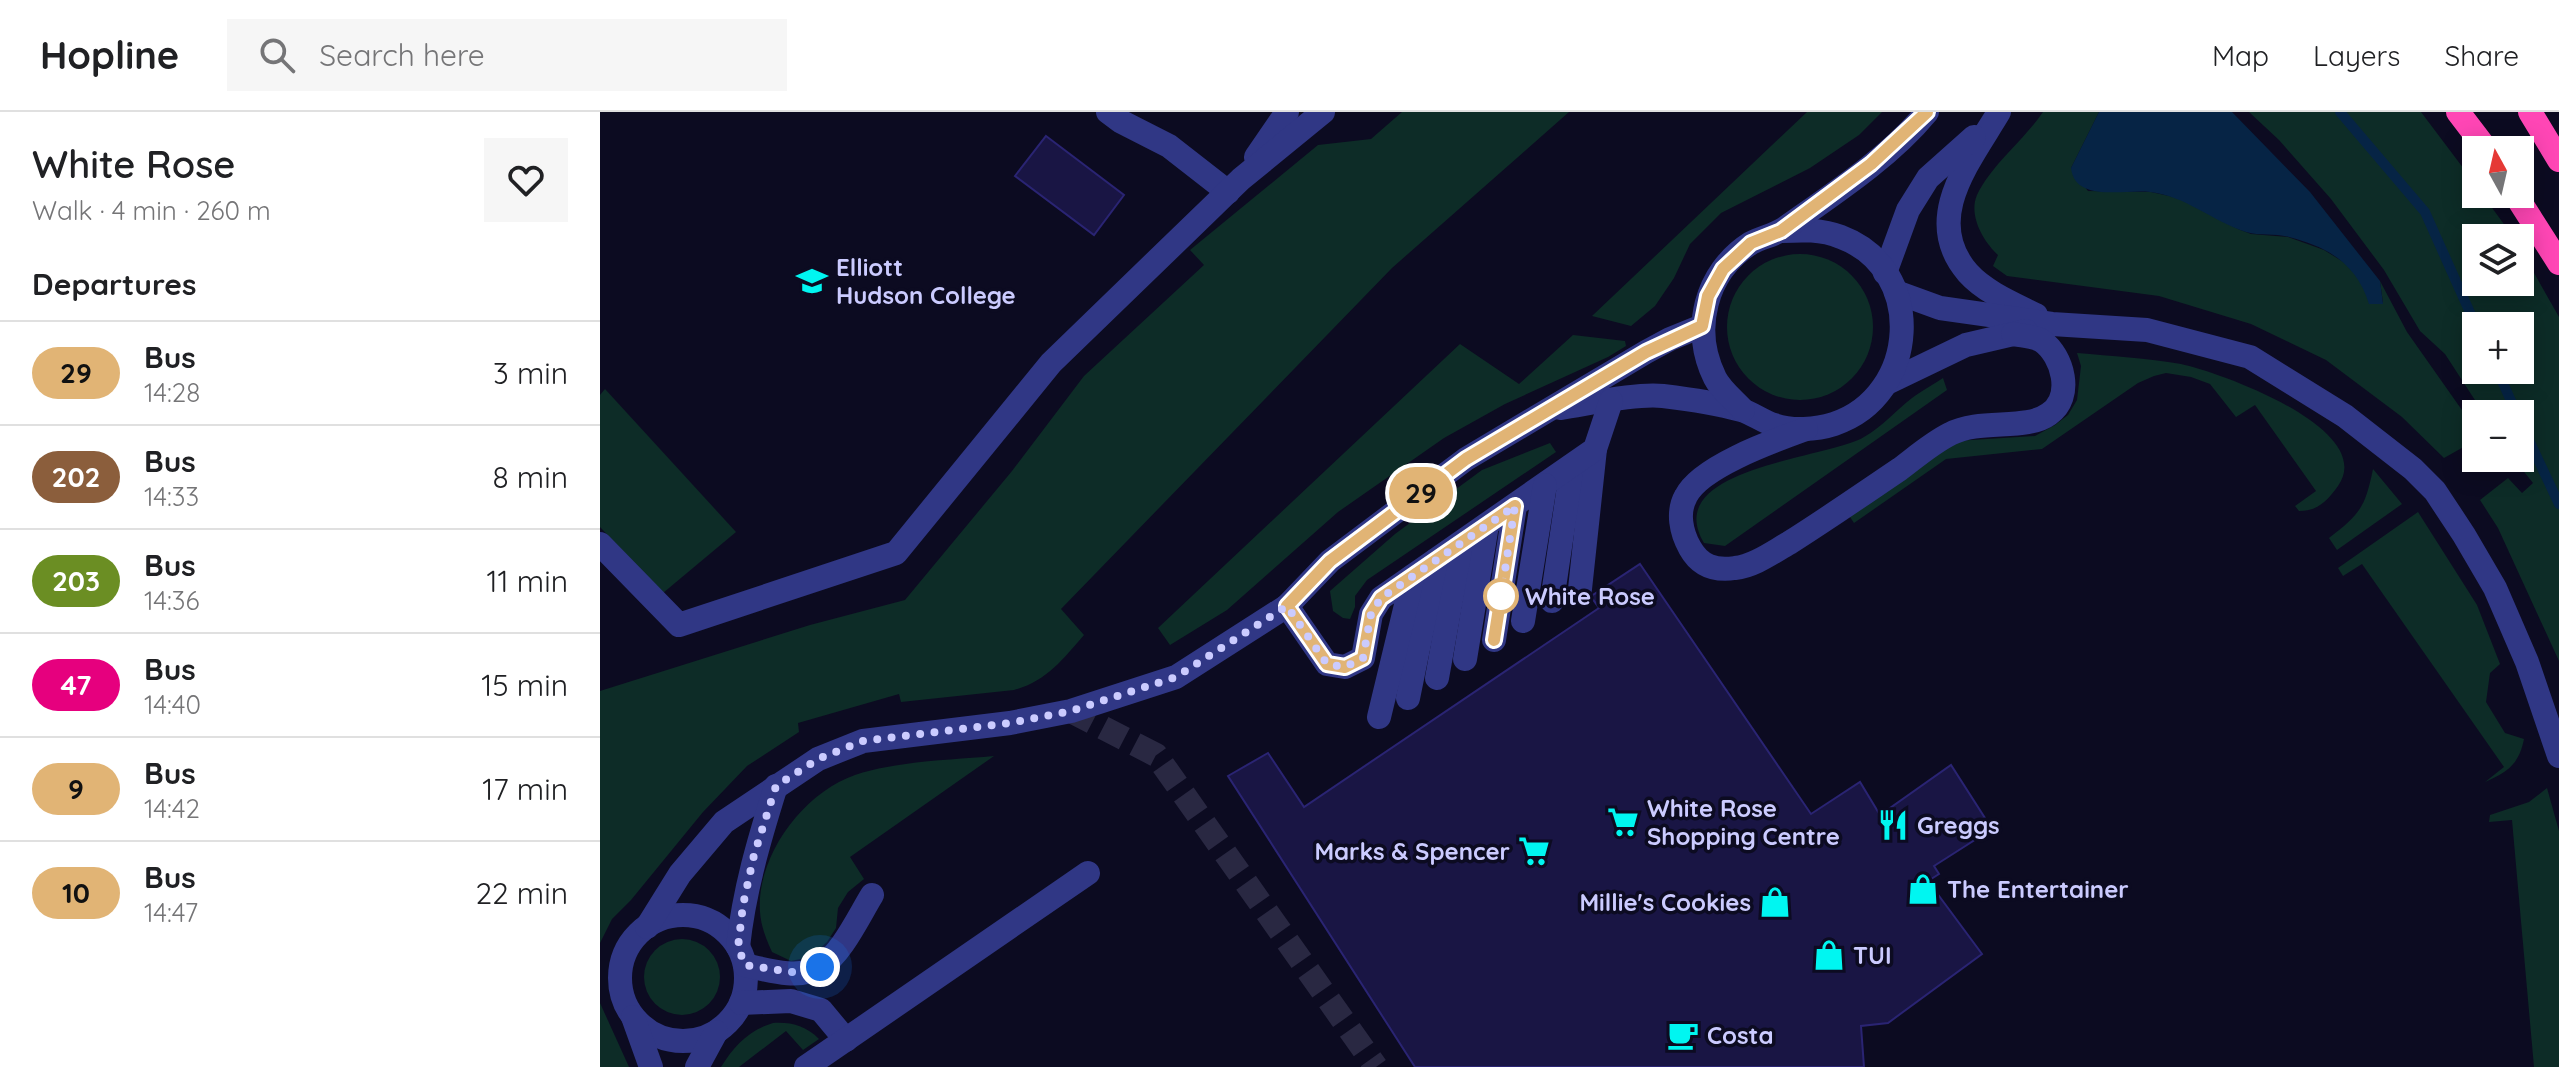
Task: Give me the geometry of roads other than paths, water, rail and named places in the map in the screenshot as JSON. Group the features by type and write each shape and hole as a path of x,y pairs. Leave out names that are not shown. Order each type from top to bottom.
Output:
{"highway":[{"path":"2458,112 2476,136"},
{"path":"2530,112 2559,160"},
{"path":"2524,208 2559,263"}],"street":[{"path":"1108,112 1235,186"},
{"path":"1235,186 1287,112"},
{"path":"600,544 679,625 896,553 1051,363 1235,186 1323,112"},
{"path":"1743,410 1716,381 1705,354 1702,326 1708,296 1723,269 1751,243 1781,231 1871,164 1927,112"},
{"path":"1891,282 1908,210 1928,178 1998,114"},
{"path":"1998,114 1957,183 1947,217 1950,242 1969,273 2000,297 2052,324"},
{"path":"1781,231 1815,230 1843,237 1867,252 1891,282 1903,325 1899,358 1887,383 1865,407 1834,424 1806,429 1759,446 1703,477 1686,495 1681,515 1684,537 1695,557 1711,569 1737,568 1766,557 1829,518 1951,433 1986,423 2032,421 2049,414 2060,403 2063,380 2058,355 2039,339 2013,334"},
{"path":"1891,282 1940,308 2052,324 2147,330 2250,357 2345,416 2413,469 2435,491 2495,588 2527,662 2559,756"},
{"path":"1887,383 1966,345 2052,324"},
{"path":"651,1067 624,1001 621,969 625,953 647,927 680,874 724,822 818,759 863,741 1010,723 1056,714 1176,677 1287,606 1342,552 1466,459 1658,345 1702,326"},
{"path":"1550,409 1660,396 1743,410 1775,426 1806,429"},
{"path":"1580,589 1595,449 1611,401"},
{"path":"1287,606 1327,664 1345,667 1363,658 1371,614 1381,598 1595,449"},
{"path":"1552,601 1572,466"},
{"path":"1523,621 1545,485"},
{"path":"1494,640 1515,506"},
{"path":"1465,659 1487,525"},
{"path":"1437,678 1461,544"},
{"path":"1408,698 1436,560"},
{"path":"1379,717 1413,576"},
{"path":"632,1015 660,1037 679,1041 698,1039 716,1032 731,1020 741,1003 746,985 742,956 743,905 776,786"},
{"path":"806,1067 1088,873"},
{"path":"647,927 663,919 697,917 714,923 728,934 742,956 798,973 820,967 844,942 872,895"},
{"path":"741,1003 791,1001 821,1010 846,1040"},
{"path":"697,1067 716,1032"}],"water":[{"path":"2099,112 2232,112 2310,192 2380,281 2383,304 2369,304 2364,290 2349,268 2316,246 2284,236 2246,232 2163,194 2103,192 2082,186 2071,168"}],"waterway":[{"path":"2340,112 2425,212 2470,312"},
{"path":"2503,384 2511,400"},
{"path":"2534,451 2559,504"}],"tunnel":[{"path":"1071,711 1156,755 1376,1067"}],"place":[{"name":"Elliott Hudson College","path":"812,281"},
{"name":"White Rose","path":"1501,596"},
{"name":"White Rose Shopping Centre","path":"1623,822"},
{"name":"Greggs","path":"1893,825"},
{"name":"Marks & Spencer","path":"1534,851"},
{"name":"The Entertainer","path":"1923,889"},
{"name":"Millie's Cookies","path":"1775,902"},
{"name":"TUI","path":"1829,955"},
{"name":"Costa","path":"1683,1035"}]}
